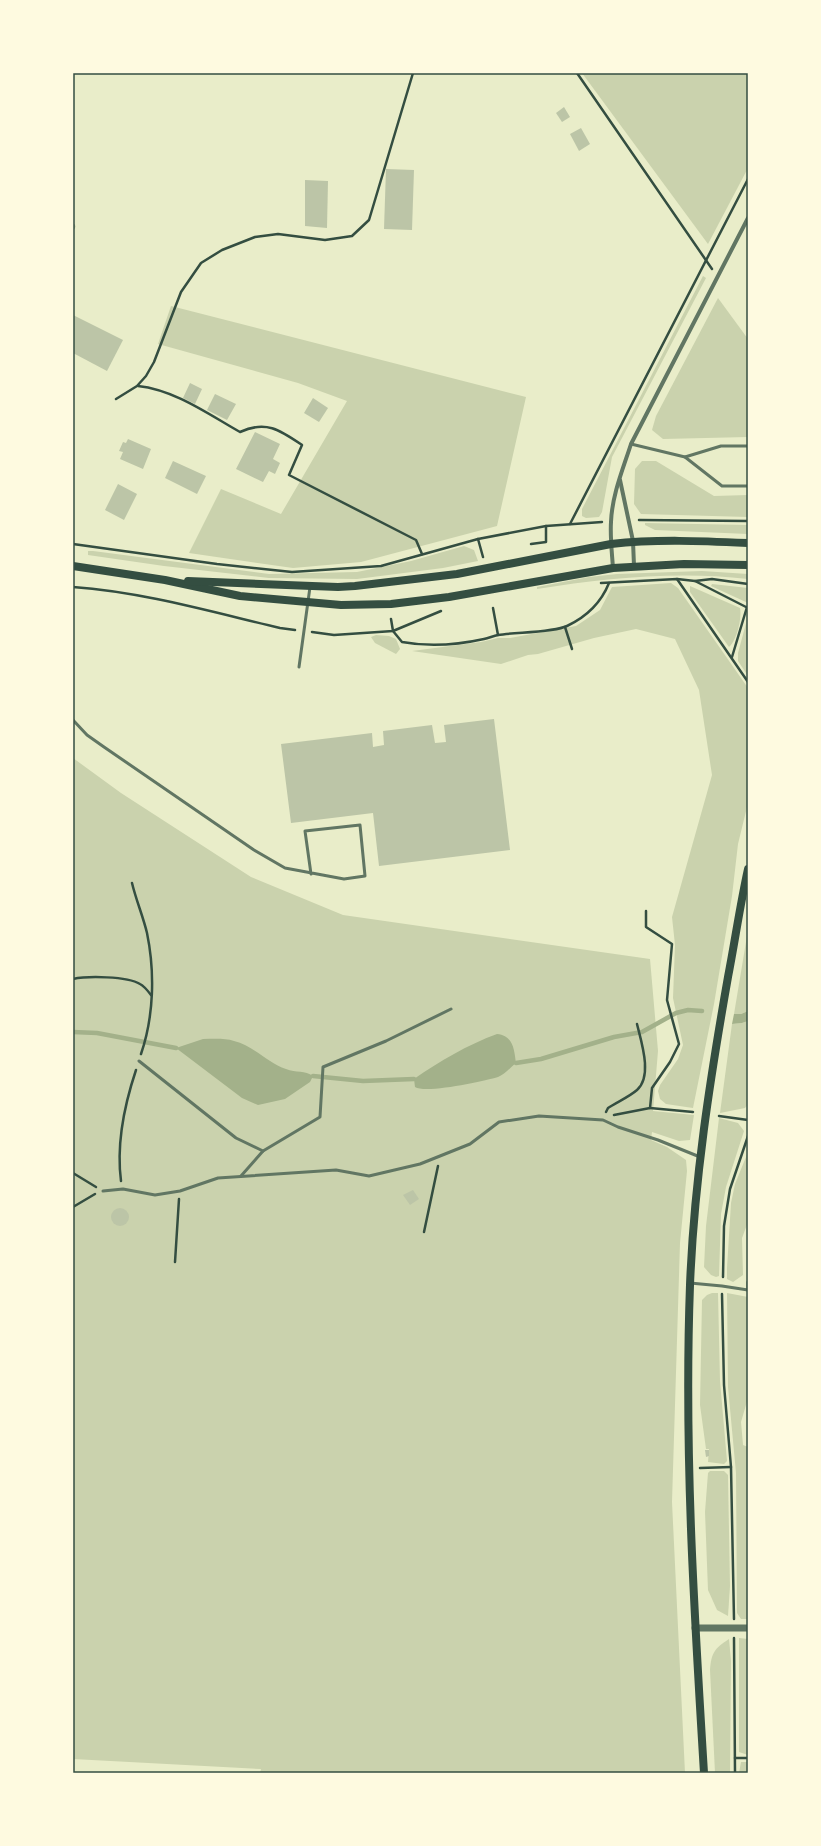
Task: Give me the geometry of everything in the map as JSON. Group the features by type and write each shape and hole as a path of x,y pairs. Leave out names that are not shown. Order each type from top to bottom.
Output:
{"main road":[{"path":"165,580 310,586 355,586 457,574 633,541 748,543"},
{"path":"73,566 165,580 240,596 341,605 391,604 449,597 613,568 684,564 748,565"},
{"path":"704,1773 695,1628 688,1468 687,1399 690,1283 701,1157 712,1066 748,870"}],"street":[{"path":"613,568 611,544 612,509 619,478 631,444 748,218"},
{"path":"619,478 633,541 634,566"},
{"path":"695,1628 748,1628"}],"lane":[{"path":"631,444 685,457 722,486 748,486"},
{"path":"685,457 721,446 748,446"},
{"path":"299,667 310,586"},
{"path":"73,720 87,735 254,850 286,868 311,874 344,879 365,876 360,825 305,831 311,874"},
{"path":"240,1177 263,1151 320,1117 323,1066 386,1041 451,1009"},
{"path":"138,1061 236,1138 263,1151"},
{"path":"103,1191 123,1189 155,1195 180,1191 218,1178 336,1170 369,1176 420,1164 470,1144 499,1122 539,1116 603,1120 618,1127 658,1140 701,1157"},
{"path":"690,1283 748,1290 748,1282"}],"path":[{"path":"116,399 137,386 154,362 181,292 201,263 222,250 255,237 278,234 325,240 352,236 369,220 413,73"},
{"path":"577,73 705,260 718,276"},
{"path":"570,524 748,179"},
{"path":"137,386 150,388 176,396 240,432 252,427 268,426 285,433 302,445 289,475 416,540 422,554"},
{"path":"531,544 546,542 546,526"},
{"path":"73,544 217,564 292,572 381,566 478,539 484,561"},
{"path":"677,579 748,682"},
{"path":"593,583 677,579 695,581 712,579 748,584"},
{"path":"695,581 748,608 732,658"},
{"path":"391,619 393,631 402,642 434,646 484,639 498,635 565,627 581,618 594,607 604,596 609,583"},
{"path":"73,587 113,592 175,604 280,628 334,635 393,631 443,609"},
{"path":"493,608 498,635"},
{"path":"565,627 572,649"},
{"path":"123,1189 119,1167 122,1119 138,1061 147,1035 152,976 147,932 132,883"},
{"path":"646,910 646,927 672,944 667,1000 678,1044 670,1062 652,1088 650,1108"},
{"path":"73,979 82,977 116,978 139,983 151,995"},
{"path":"603,1120 608,1108 638,1090 644,1080 645,1061 638,1024"},
{"path":"603,1120 617,1114 650,1108 694,1112"},
{"path":"719,1116 748,1120"},
{"path":"735,1773 731,1467 724,1385 722,1286 726,1208 730,1189 748,1136"},
{"path":"424,1232 440,1156"},
{"path":"73,1173 103,1191"},
{"path":"73,1207 90,1196 103,1191"},
{"path":"175,1262 180,1191"},
{"path":"688,1468 731,1467"},
{"path":"735,1758 748,1758"}],"shaded area":[{"path":"582,73 748,73 748,168 708,244"},
{"path":"703,276 706,278 612,457 602,512 599,517 586,518 582,516 582,509"},
{"path":"718,298 748,339 748,437 663,439 652,430 656,416"},
{"path":"171,306 526,397 497,526 361,562 293,568 189,553 221,489 281,514 347,401 298,383 158,344"},
{"path":"642,461 656,461 714,496 748,495 748,517 641,514 634,504 635,469"},
{"path":"645,523 748,525 748,534 655,530 645,525"},
{"path":"464,546 474,550 478,561 443,568 357,579 269,578 164,566 88,555 88,551 93,551 269,574 357,572 411,561"},
{"path":"702,571 748,574 748,579 695,576 642,577 537,589 537,587 589,577 617,574"},
{"path":"671,583 678,588 748,688 748,803 738,844 732,896 714,1004 693,1108 666,1104 660,1099 658,1091 660,1085 678,1059 683,1045 673,998 675,945 672,917 712,775 699,690 675,639 636,629 594,638 538,654 528,655 501,664 412,651 481,642 498,638 510,638 576,626 600,610 612,587"},
{"path":"712,584 748,588 748,603 711,586"},
{"path":"690,586 740,608 738,629 732,644 729,647 690,592"},
{"path":"748,616 748,676 738,661 738,653"},
{"path":"376,635 389,636 396,639 400,649 396,654 375,643 371,637"},
{"path":"73,758 121,793 251,877 343,915 650,959 658,1051 653,1111 694,1115 690,1140 679,1141 652,1132 651,1140 667,1147 686,1160 687,1171 680,1243 672,1502 685,1773 260,1773 261,1769 73,1759"},
{"path":"748,930 748,1011 741,1014 734,1014"},
{"path":"748,1011 748,1021 732,1024 734,1014 741,1014"},
{"path":"748,1021 748,1104 745,1108 720,1113 732,1024"},
{"path":"497,1034 503,1035 507,1038 514,1049 516,1063 503,1075 468,1084 442,1088 421,1089 415,1087 414,1079 434,1066 464,1048"},
{"path":"203,1039 227,1039 241,1043 279,1066 313,1076 310,1082 285,1099 258,1105 242,1098 176,1048"},
{"path":"719,1118 738,1123 744,1131 726,1187 721,1214 719,1276 716,1277 711,1275 704,1267 706,1226"},
{"path":"748,1152 748,1222 742,1238 743,1275 733,1282 727,1279 731,1203 735,1184"},
{"path":"718,1293 720,1381 727,1461 724,1464 708,1462 709,1449 706,1449 700,1405 702,1300 707,1295"},
{"path":"727,1293 748,1297 748,1398 741,1422 743,1445 748,1447 748,1619 741,1619 737,1613 736,1473 728,1387"},
{"path":"710,1471 724,1471 728,1475 730,1586 728,1616 717,1610 708,1590 705,1512 708,1473"},
{"path":"739,1638 748,1639 748,1755 739,1752"},
{"path":"729,1639 731,1661 730,1773 715,1773 710,1670 711,1659 717,1648"},
{"path":"741,1762 748,1762 748,1773 739,1773"}],"building":[{"path":"564,107 570,117 562,122 556,113"},
{"path":"581,128 590,144 579,151 570,134"},
{"path":"386,169 414,170 412,230 384,229"},
{"path":"305,180 328,181 327,228 305,226"},
{"path":"73,315 123,340 107,371 73,353"},
{"path":"190,383 202,389 195,404 183,398"},
{"path":"215,394 236,404 227,420 207,410"},
{"path":"313,398 328,408 319,422 304,413"},
{"path":"255,432 280,444 273,459 280,463 275,474 269,471 263,482 236,469"},
{"path":"128,439 151,449 143,469 120,459 123,452 119,451 123,442 126,443"},
{"path":"173,461 206,476 197,494 165,478"},
{"path":"748,463 748,475 747,475"},
{"path":"118,484 137,494 124,520 105,510"},
{"path":"494,719 510,850 379,866 373,813 291,823 281,744 372,733 373,747 384,745 383,731 432,725 435,743 446,742 444,725"},
{"path":"413,1190 419,1199 410,1205 403,1195"},
{"path":"116,1208 124,1208 129,1213 127,1224 124,1226 116,1226 111,1221 111,1213"},
{"path":"705,1450 709,1450 709,1456 706,1457"}],"waterway":[{"path":"516,1063 541,1059 614,1037 642,1032 676,1013 688,1010 702,1011"},
{"path":"73,1032 97,1033 176,1048"},
{"path":"313,1076 363,1081 414,1079"}]}
